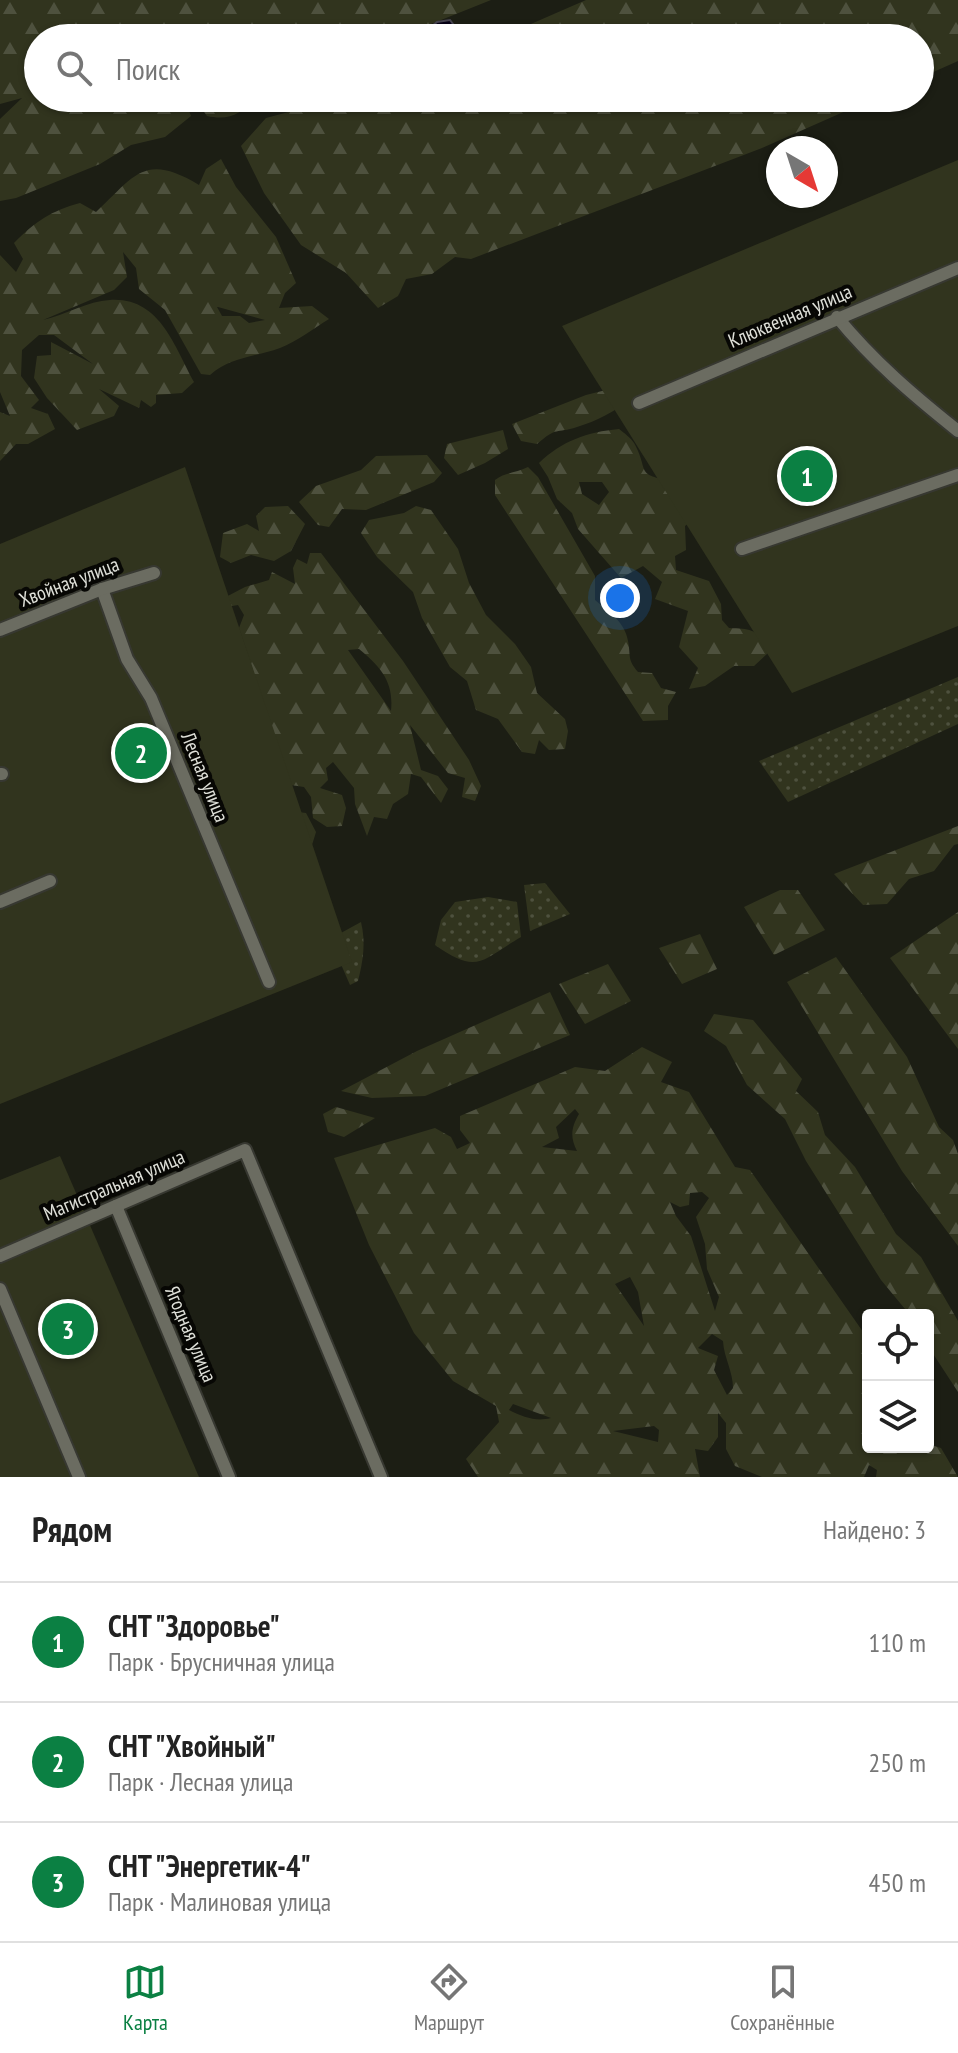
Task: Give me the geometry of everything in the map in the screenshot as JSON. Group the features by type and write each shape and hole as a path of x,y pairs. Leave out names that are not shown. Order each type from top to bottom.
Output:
{"street":[{"name":"Клюквенная улица","path":"639,403 958,268"},
{"path":"837,317 866,353 891,377 958,431"},
{"path":"742,549 958,475"},
{"name":"Хвойная улица","path":"0,630 102,589 154,573"},
{"name":"Лесная улица","path":"102,589 127,659 151,698 269,982"},
{"path":"0,902 50,881"},
{"name":"Магистральная улица","path":"0,1256 245,1150 381,1477"},
{"name":"Ягодная улица","path":"116,1206 229,1477"},
{"path":"0,1289 79,1477"}],"green space":[{"path":"0,0 491,0 431,24 24,24 24,112 189,112 191,116 165,137 131,145 100,164 16,198 0,201 0,119 22,98 0,104"},
{"path":"586,0 958,0 958,61 934,72 934,24 531,24"},
{"path":"204,112 240,112 222,117 207,116"},
{"path":"289,112 843,112 789,136 766,136 766,146 762,148 471,259 455,257 432,274 406,279 398,296 378,308 346,273 301,245 264,193 241,146 266,118"},
{"path":"221,159 236,187 276,237 296,283 285,293 279,308 312,306 329,319 280,348 234,361 210,375 201,374 165,310 139,289 136,268 123,252 127,277 114,290 43,320 102,301 127,301 141,306 163,326 194,382 182,393 156,395 156,403 151,407 141,400 139,408 99,389 119,406 114,416 77,430 47,398 34,378 37,356 51,355 51,342 93,364 54,335 39,335 22,350 21,376 39,400 31,408 48,414 55,429 28,444 16,444 0,461 0,412 10,416 0,392 0,255 16,272 23,259 14,243 52,213 80,203 96,212 131,179 142,173 165,170 199,185 206,169","holes":["217,307 265,320 249,323 240,316 222,316"]},
{"path":"958,160 958,626 792,693 562,326"},
{"path":"622,386 630,400 605,416 553,433 537,444 521,441 512,424 586,395"},
{"path":"619,429 629,437 648,474 674,481 698,515 685,526 686,550 675,556 676,570 709,581 721,604 722,620 729,628 749,630 758,635 768,653 754,666 734,666 705,686 689,689 698,668 679,647 688,611 655,599 662,582 643,566 621,578 578,529 572,513 557,499 539,463 566,443","holes":["579,482 602,482 609,492 599,505 582,494"]},
{"path":"503,430 508,449 485,463 458,475 444,458 447,444"},
{"path":"427,455 442,473 434,482 366,510 342,509 329,527 318,525 299,502 316,486 361,470 376,456"},
{"path":"185,467 352,962 0,1104 0,544"},
{"path":"528,467 538,477 595,576 595,600 624,628 635,668 638,672 652,673 661,688 676,692 668,706 668,720 643,721 495,495 495,480"},
{"path":"288,506 305,524 291,551 274,561 251,555 231,563 220,557 223,533 247,524 259,531 256,516 265,507"},
{"path":"416,506 431,510 458,549 469,583 486,615 515,644 531,667 537,693 565,719 568,731 565,749 549,750 539,740 535,754 522,752 498,719 476,710 467,681 450,667 422,618 413,592 377,557 361,533 369,520 404,513"},
{"path":"310,553 321,553 403,661 469,760 481,786 475,801 462,797 465,778 448,773 410,725 421,770 438,776 448,789 441,803 421,777 411,774 408,794 393,804 387,819 374,817 367,836 355,804 354,788 333,762 326,768 328,780 320,788 342,795 346,808 342,826 327,827 313,818 311,797 304,787 284,784 282,799 289,811 306,813 316,832 312,845 293,851 256,838 257,802 263,786 245,768 239,744 228,734 268,716 239,628 244,615 238,605 226,607 224,598 245,587 269,580 272,572 295,584 293,568 297,559 307,564","holes":["359,649 388,683 391,711 348,650"]},
{"path":"958,677 958,724 788,802 759,761"},
{"path":"958,826 958,844 934,871 909,879 887,904 863,905 834,874"},
{"path":"545,883 570,914 530,931 524,885"},
{"path":"780,890 798,890 825,930 774,955 744,907"},
{"path":"488,897 517,902 521,937 487,958 470,962 435,945 441,920 455,902"},
{"path":"958,912 958,1049 890,958"},
{"path":"361,922 364,945 361,966 358,981 350,985 330,939"},
{"path":"700,934 717,969 682,984 659,948"},
{"path":"836,957 907,1057 939,1127 953,1140 958,1154 958,1246 902,1171 787,982"},
{"path":"608,964 631,1001 585,1024 559,984"},
{"path":"550,992 570,1035 425,1096 372,1098 341,1091 417,1051"},
{"path":"714,1014 753,1020 802,1079 796,1091 818,1112 825,1135 855,1167 896,1234 921,1257 958,1321 958,1392 934,1355 934,1309 905,1309 881,1280 806,1161 785,1119 747,1085 726,1046 704,1031"},
{"path":"642,1047 672,1062 661,1082 689,1092 735,1167 750,1170 862,1330 862,1453 934,1453 934,1446 941,1448 958,1477 876,1477 877,1470 869,1465 864,1477 762,1477 735,1466 726,1449 726,1423 718,1413 718,1437 708,1451 695,1449 700,1477 478,1477 466,1459 499,1422 496,1406 453,1381 414,1333 369,1245 334,1158 435,1128 451,1137 457,1149 470,1143 460,1130 460,1116 575,1067 605,1071","holes":["575,1109 579,1114 572,1137 577,1151 542,1147 559,1138 556,1127","702,1192 709,1198 696,1217 705,1244 707,1269 719,1297 715,1311 691,1236 670,1202 680,1207 689,1205 690,1193","630,1277 638,1292 644,1326 615,1284","712,1334 723,1341 733,1382 733,1388 727,1395 714,1370 718,1356 698,1348","513,1404 551,1418 524,1417 509,1410","654,1426 659,1430 658,1442 613,1431"]},
{"path":"336,1107 375,1118 344,1137 328,1132 323,1114"},
{"path":"60,1156 199,1477 0,1477 0,1180"}],"shaded area":[{"path":"450,20 453,24 435,24"}],"place":[{"name":"СНТ \"Здоровье\"","path":"807,476"},
{"name":"СНТ \"Хвойный\"","path":"141,753"},
{"name":"СНТ \"Энергетик-4\"","path":"68,1329"}]}
